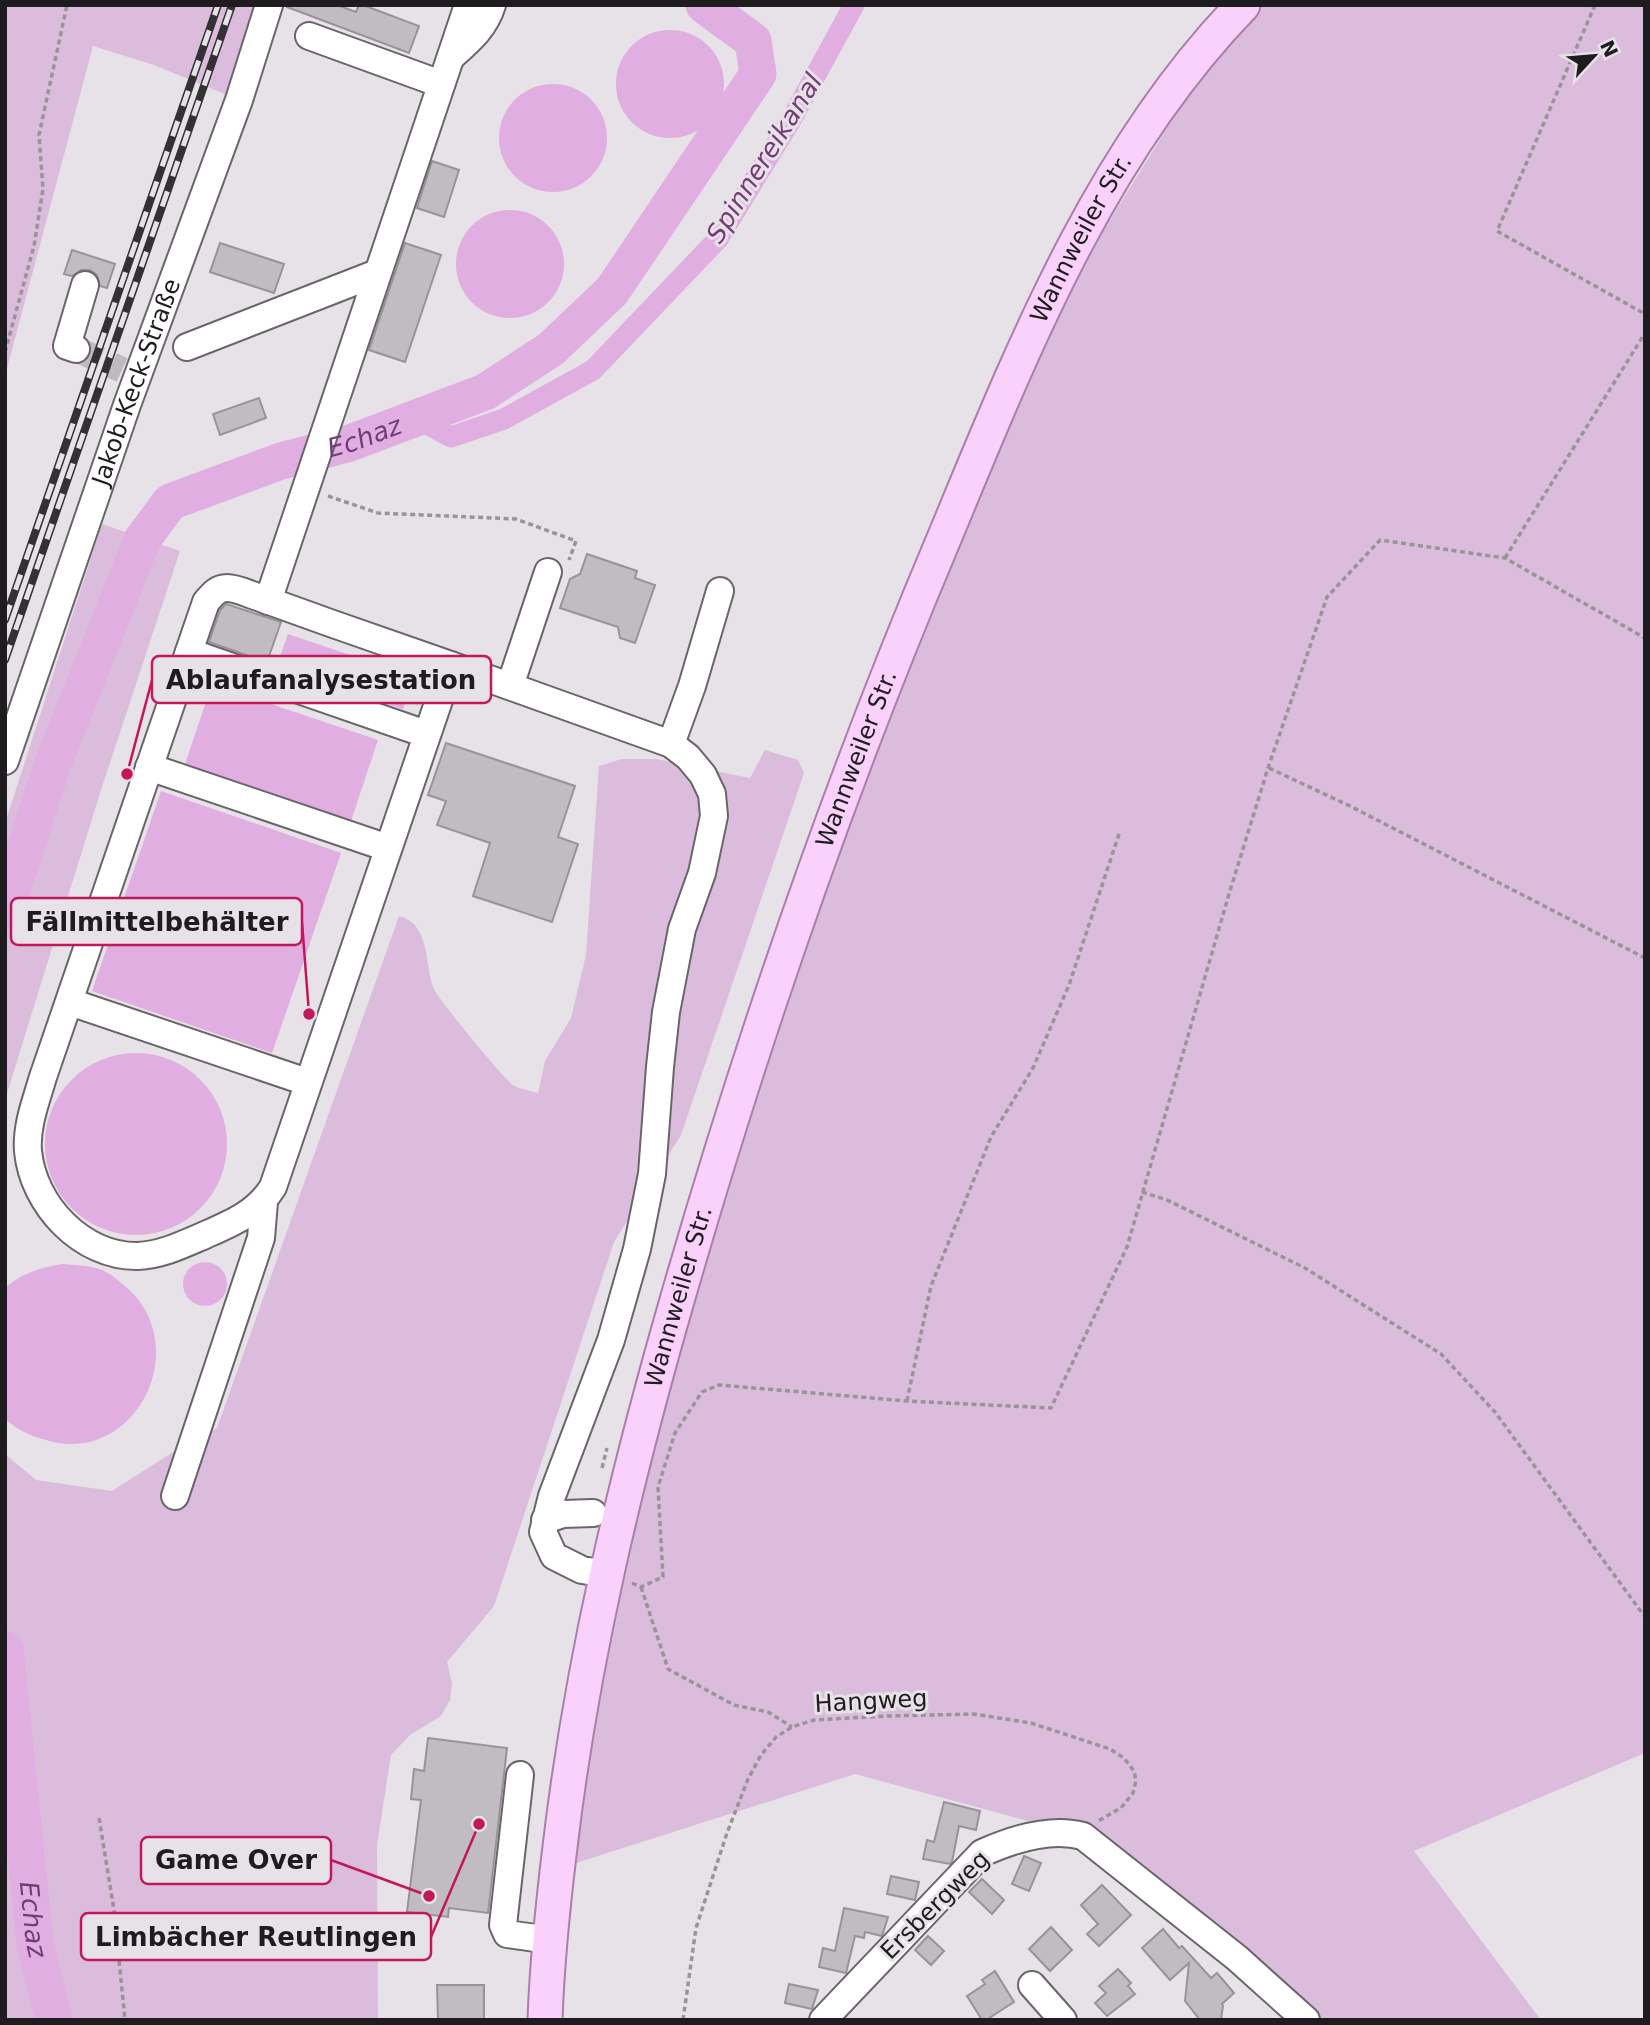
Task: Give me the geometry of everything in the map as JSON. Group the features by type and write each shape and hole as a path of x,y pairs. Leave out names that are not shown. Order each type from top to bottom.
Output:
{"main road":[{"name":"Wannweiler Str.","path":"545,2020 550,1940 578,1719 607,1574 646,1412 731,1121 832,825 911,617 1026,347 1092,215 1151,116 1195,57 1243,5"}],"street":[{"name":"Jakob-Keck-Straße","path":"5,761 127,405 239,100 269,5"},
{"path":"268,601 468,5"},
{"path":"450,58 477,34 488,18 492,5"},
{"path":"309,36 441,84"},
{"path":"187,347 377,273"},
{"path":"76,349 67,346 85,285"},
{"path":"122,370 129,374 123,397 127,405"},
{"path":"510,686 548,572"},
{"path":"451,665 273,1187 264,1202 253,1212 187,1243 157,1253 138,1256 118,1254 76,1234 57,1219 44,1201 35,1180 28,1150 31,1118 149,767 206,602 212,594 220,589 230,588 451,665 671,744 688,757 703,775 712,794 714,816 702,873 682,929 672,981 661,1053 652,1174 637,1249 611,1340 545,1520 543,1532 554,1556 582,1570 607,1574"},
{"path":"671,744 692,686 720,591"},
{"path":"189,652 426,734"},
{"path":"149,767 388,848"},
{"path":"70,1002 307,1082"},
{"path":"175,1496 261,1238 264,1202"},
{"path":"545,1520 563,1514 593,1513"},
{"path":"520,1775 503,1925 507,1934 550,1940"},
{"path":"1070,1832 1083,1836 1237,1958 1306,2020"},
{"name":"Ersbergweg","path":"831,2017 982,1853 1016,1840 1070,1832"},
{"path":"1032,1984 1063,2020"}],"path":[{"path":"5,352 34,246 43,189 39,135 67,5"},
{"path":"1595,5 1497,231 1645,314"},
{"path":"1505,558 1645,332"},
{"path":"306,489 378,513 516,519 576,541 567,566 548,572"},
{"path":"607,1574 641,1587 663,1577 658,1487 675,1433 702,1392 719,1385 907,1401 1051,1408 1127,1247 1268,768 1327,597 1380,540 1505,558 1645,638"},
{"path":"1268,768 1352,807 1645,958"},
{"path":"907,1401 931,1286 990,1137 1033,1068 1069,985 1120,831"},
{"path":"1142,1192 1167,1200 1305,1268 1441,1354 1495,1412 1645,1617"},
{"path":"641,1587 668,1669 734,1704 768,1712 792,1727"},
{"name":"Hangweg","path":"683,2020 696,1928 727,1833 748,1779 761,1755 776,1737 792,1727 814,1720 853,1717 974,1714 1031,1723 1110,1749 1124,1758 1133,1771 1136,1781 1133,1793 1121,1808 1097,1822 1070,1832"},
{"path":"99,1818 114,1910 125,2020"}],"shaded area":[{"path":"5,5 269,5 239,100 154,65 93,46 5,376"},
{"path":"1260,5 1645,5 1645,1753 1414,1851 1541,2020 1306,2020 1083,1836 855,1774 554,1870 574,1721 767,1018 1047,321 1197,80 1246,17"},
{"path":"670,30 691,34 708,46 720,63 724,84 720,105 708,122 691,134 670,138 649,134 632,122 620,105 616,84 620,63 632,46 649,34"},
{"path":"553,84 574,88 591,100 603,117 607,138 603,159 591,176 574,188 553,192 532,188 515,176 503,159 499,138 503,117 515,100 532,88"},
{"path":"510,210 531,214 548,226 560,243 564,264 560,285 548,302 531,314 510,318 489,314 472,302 460,285 456,264 460,243 472,226 489,214"},
{"path":"102,524 180,551 100,793 5,1100 5,823"},
{"path":"288,634 415,677 412,684 424,688 418,705 406,701 403,709 277,665"},
{"path":"212,684 378,740 350,824 184,767"},
{"path":"765,750 798,760 804,773 681,1135 614,1242 494,1606 447,1662 452,1683 450,1700 441,1716 410,1735 391,1755 377,1845 378,2020 5,2020 5,1454 36,1480 112,1491 217,1428 399,916 417,927 425,946 434,989 458,1022 513,1085 538,1093 545,1061 571,1018 586,955 599,766 622,759 656,759 750,778"},
{"path":"161,791 341,853 272,1053 92,991"},
{"path":"136,1053 171,1060 200,1080 220,1109 227,1144 220,1179 200,1208 171,1228 136,1235 101,1228 72,1208 52,1179 45,1144 52,1109 72,1080 101,1060"},
{"path":"205,1262 220,1269 227,1284 220,1299 205,1306 190,1299 183,1284 190,1269"},
{"path":"62,1264 94,1268 117,1279 146,1311 155,1338 155,1366 147,1393 132,1416 110,1434 84,1443 53,1442 22,1431 5,1419 5,1288 32,1272"}],"building":[{"path":"287,5 337,5 356,12 359,5 363,5 419,26 409,53"},
{"path":"432,161 459,170 444,217 417,208"},
{"path":"220,243 284,264 274,293 210,272"},
{"path":"405,243 441,255 405,362 369,350"},
{"path":"72,250 115,264 107,288 100,286 97,275 90,270 81,270 72,276 64,274"},
{"path":"259,398 266,418 220,435 213,414"},
{"path":"587,554 637,571 635,578 655,585 635,643 620,638 618,627 560,608 570,579 580,574"},
{"path":"226,604 281,622 267,662 209,642 220,610"},
{"path":"446,743 575,786 558,837 578,844 552,922 473,896 490,843 437,825 446,801 428,795"},
{"path":"428,1738 507,1748 488,1913 449,1908 448,1917 407,1912 421,1800 411,1799 414,1769 424,1771"},
{"path":"944,1802 980,1811 976,1830 959,1826 950,1864 923,1859 927,1840 934,1842"},
{"path":"1024,1856 1041,1863 1029,1891 1012,1884"},
{"path":"891,1876 919,1882 915,1900 887,1894"},
{"path":"982,1879 1004,1900 992,1914 969,1892"},
{"path":"1102,1885 1131,1915 1099,1946 1087,1934 1098,1924 1081,1905"},
{"path":"844,1908 888,1917 882,1936 865,1932 864,1938 855,1936 846,1973 819,1967 823,1948 835,1951"},
{"path":"1051,1927 1072,1950 1050,1971 1029,1949"},
{"path":"1163,1929 1211,1978 1217,1973 1234,1993 1222,2004 1221,2020 1200,2020 1185,2001 1189,1963 1170,1980 1142,1948"},
{"path":"928,1936 944,1951 931,1965 915,1950"},
{"path":"1118,1969 1131,1983 1128,1986 1135,1994 1107,2016 1095,2003 1106,1993 1099,1986"},
{"path":"995,1971 1014,2002 982,2020 967,1996 985,1984 982,1980"},
{"path":"789,1984 818,1990 812,2009 785,2003"},
{"path":"437,1985 484,1985 484,2020 438,2020"}],"waterway":[{"name":"Echaz","path":"5,911 53,763 142,540 170,502 281,461 350,443 485,392 551,349 612,291 758,74 753,41 704,5"},
{"name":"Spinnereikanal","path":"416,418 451,437 504,419 593,370 718,239 791,120 854,5"},
{"name":"Echaz","path":"5,1650 35,1943 54,2020"}],"tunnel":[{"path":"76,349 122,370"}],"railway":[{"path":"5,620 218,5"},
{"path":"5,660 232,5"}],"place":[{"name":"Ablaufanalysestation","path":"127,774"},
{"name":"Fällmittelbehälter","path":"309,1014"},
{"name":"Limbächer Reutlingen","path":"479,1824"},
{"name":"Game Over","path":"429,1896"}]}
